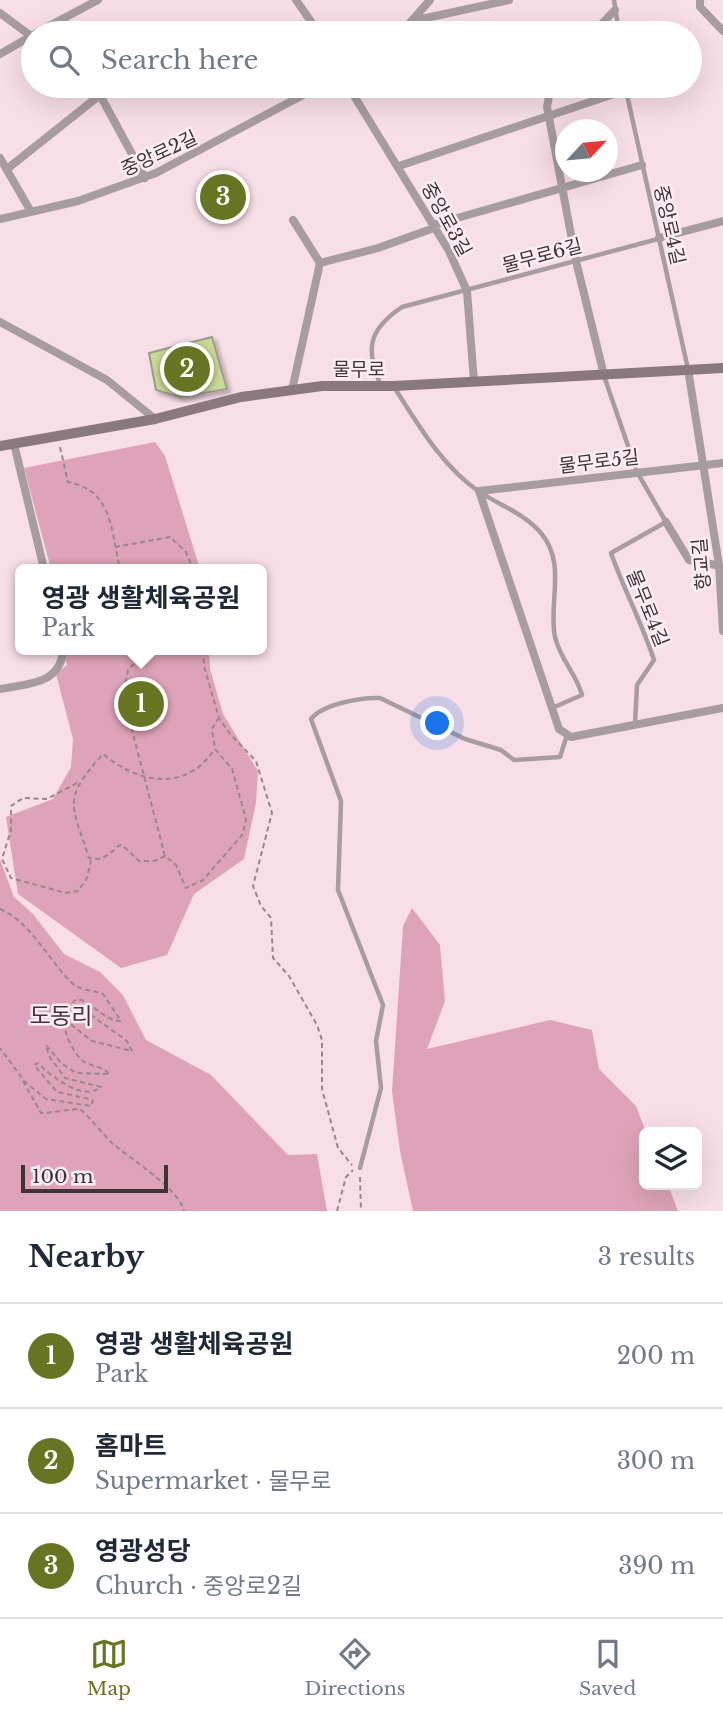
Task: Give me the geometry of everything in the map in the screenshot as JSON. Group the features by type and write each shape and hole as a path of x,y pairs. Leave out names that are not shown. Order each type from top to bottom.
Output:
{"main road":[{"name":"물무로","path":"0,446 155,419 241,397 322,386 381,387 723,368"}],"street":[{"path":"60,21 98,0"},
{"path":"296,0 311,21"},
{"path":"412,21 509,0"},
{"path":"700,0 700,7 723,31"},
{"path":"412,21 425,2"},
{"path":"604,21 615,10"},
{"path":"0,13 21,27"},
{"path":"0,54 21,42"},
{"path":"7,169 96,98"},
{"path":"102,98 145,177"},
{"name":"중앙로2길","path":"0,219 78,201 145,177 199,152 298,98"},
{"name":"중앙로3길","path":"356,98 449,251 467,291 474,382"},
{"path":"550,98 549,115 576,261 604,375"},
{"path":"399,166 597,98"},
{"path":"0,158 30,210"},
{"path":"320,263 378,248 433,227 642,165"},
{"path":"292,390 320,263 293,220"},
{"path":"659,238 723,221"},
{"path":"0,322 107,380 155,419"},
{"name":"향교길","path":"688,369 721,566 723,631"},
{"path":"14,444 43,564"},
{"name":"물무로5길","path":"479,491 723,463"},
{"path":"479,491 559,729 571,737 723,708"},
{"path":"666,522 689,560 721,566"},
{"path":"0,689 41,682 62,664 63,655"}],"lane":[{"path":"614,0 616,21"},
{"name":"중앙로4길","path":"628,98 688,369"},
{"name":"물무로6길","path":"381,387 371,363 372,337 385,319 402,307 659,238"},
{"path":"604,375 637,472 666,522"},
{"path":"394,386 425,436 454,471 541,533 550,550 557,579 554,634 561,656 582,695 552,708"},
{"name":"물무로4길","path":"635,724 637,685 654,660 642,622 627,599 611,553 666,522"},
{"path":"357,1169 381,1088 376,1041 383,1005 338,890 341,801 311,719 331,708 369,698 380,698 465,739 501,750 514,760 559,757 567,734"}],"path":[{"path":"58,436 68,482 84,485 99,495 106,509 119,564"},
{"path":"115,547 170,537 186,552 190,564"},
{"path":"140,655 128,670 123,696 165,856 176,865 182,885 186,888 195,886 243,834 246,819 232,769 215,750 212,729 219,718"},
{"path":"203,655 219,718 256,761 262,778 272,820 253,886 261,906 271,918 273,958 289,976 317,1025 322,1040 322,1088 335,1141 357,1169 361,1211"},
{"path":"92,858 86,878 78,891 66,893 11,878 4,867 2,847 11,830 11,806 23,798 47,799 78,782 103,754 126,772 144,778 167,780 189,774 206,762 215,750"},
{"path":"78,782 73,805 89,858 100,859 114,847 122,845 127,846 139,861 154,861 165,856"},
{"path":"0,909 33,937 72,983 80,989 103,994 121,1021 108,1018 83,1000 77,999 73,1002 127,1041 132,1051 92,1041 64,1019 63,1026 83,1061 110,1074 76,1073 61,1063 46,1045 49,1056 65,1078 102,1087 97,1091 62,1084 38,1063 34,1065 57,1092 90,1099 93,1104 46,1099 21,1077"},
{"path":"0,1048 21,1077 41,1114 80,1109 88,1114 95,1128 168,1189 182,1203 184,1211"},
{"path":"337,1211 346,1177 357,1169"}],"shaded area":[{"path":"155,442 165,456 198,564 50,564 24,468"},
{"path":"64,655 209,655 210,669 223,714 258,771 256,803 244,859 194,894 167,955 121,968 18,894 6,817 53,799 71,767 73,739 56,674 67,665"},
{"path":"0,859 14,897 33,914 64,954 100,972 123,995 146,1040 211,1075 288,1155 317,1154 327,1211 0,1211"},
{"path":"412,908 440,945 445,1001 427,1049 550,1020 592,1030 599,1069 636,1106 644,1127 639,1127 639,1190 670,1190 678,1211 413,1211 400,1151 392,1091 403,926"}],"building":[{"path":"212,337 227,389 180,397 156,390 149,353"}],"place":[{"name":"영광성당","path":"223,197"},
{"name":"홈마트","path":"187,369"},
{"name":"영광 생활체육공원","path":"141,704"}],"district":[{"name":"도동리","path":"61,1016"}]}
